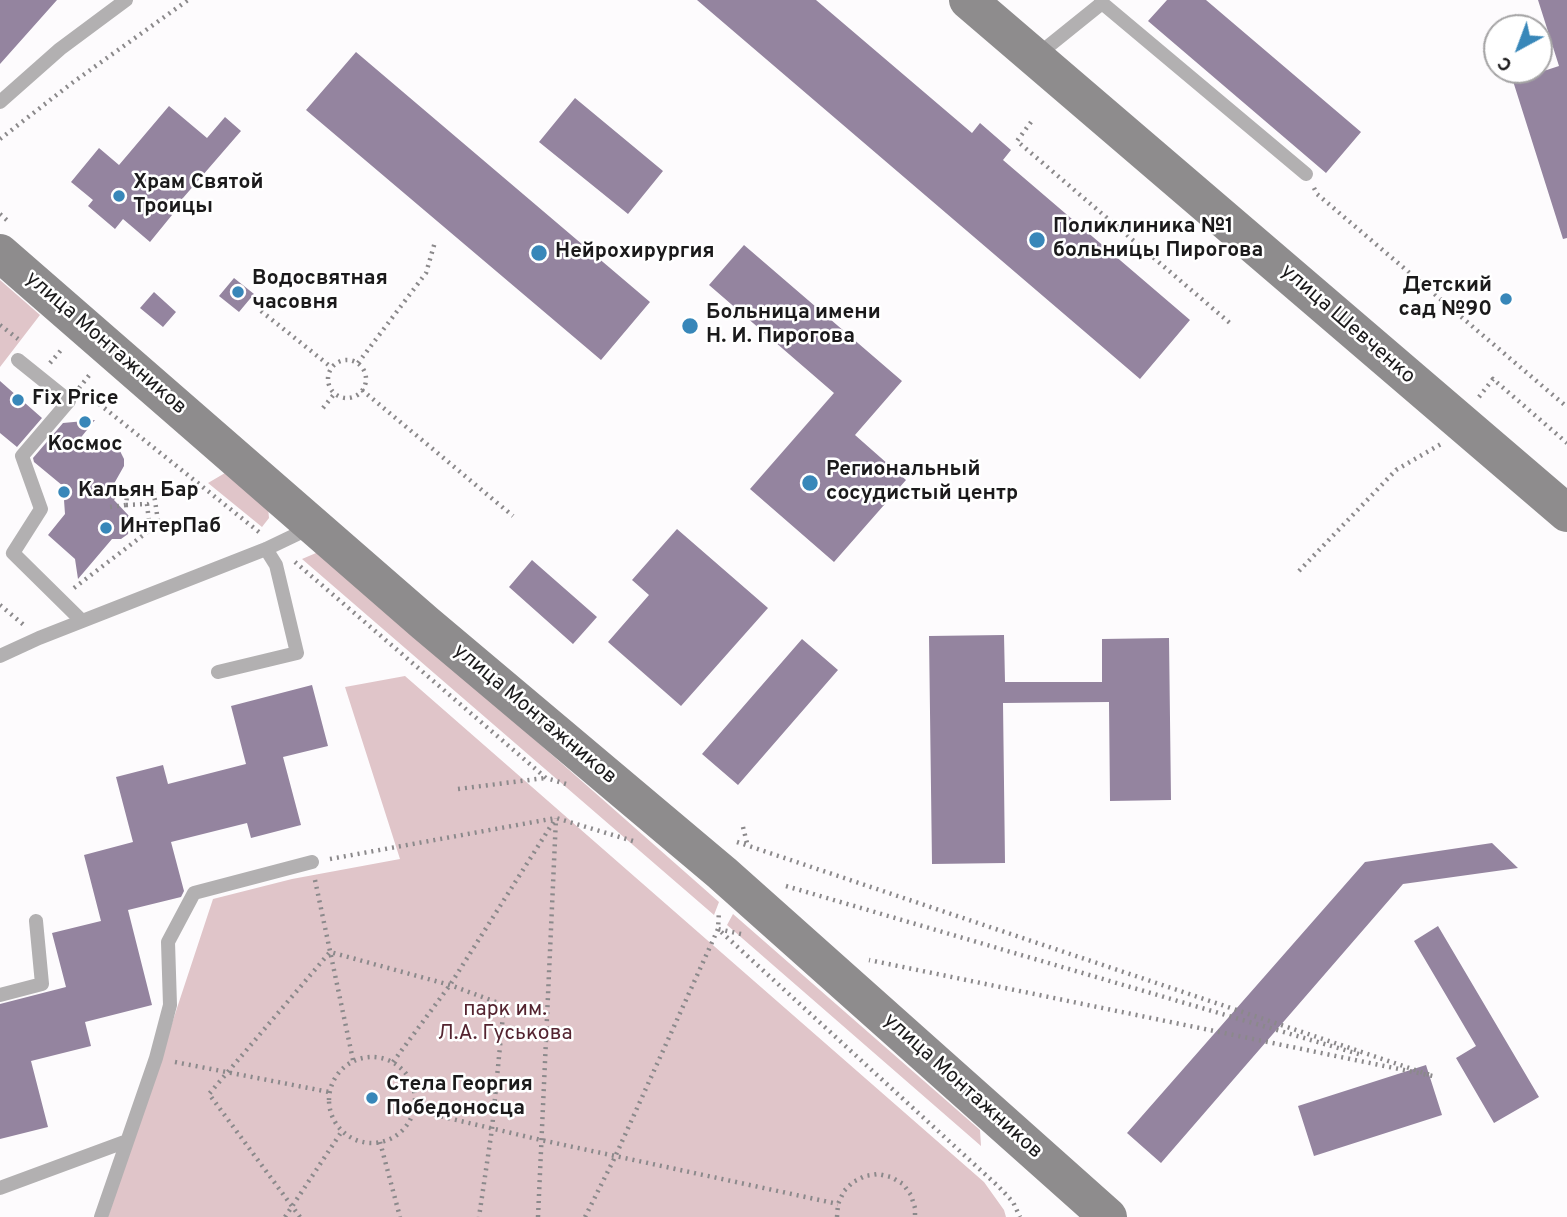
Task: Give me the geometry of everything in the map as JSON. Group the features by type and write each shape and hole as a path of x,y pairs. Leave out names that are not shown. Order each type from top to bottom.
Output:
{"main road":[{"name":"улица Шевченко","path":"968,0 1567,513"},
{"name":"улица Монтажников","path":"0,253 314,526 727,856 1108,1217"},
{"path":"1065,1179 1067,1217"}],"lane":[{"path":"2,98 60,49 126,0"},
{"path":"1034,57 1102,2 1306,174"},
{"path":"18,360 69,401 22,456 41,509 13,553 82,621"},
{"path":"0,656 39,638 271,547 314,526"},
{"path":"218,672 297,653 271,547"},
{"path":"101,1217 156,1058 170,1005 168,942 194,893 312,862"},
{"path":"0,995 42,984 36,921"},
{"path":"0,1188 127,1141"}],"path":[{"path":"0,139 72,83 188,0"},
{"path":"1031,122 1017,141 1231,324"},
{"path":"1306,174 1317,194 1567,407"},
{"path":"358,363 426,273 435,242"},
{"path":"261,311 331,367"},
{"path":"0,325 20,340"},
{"path":"49,364 65,346"},
{"path":"39,356 59,372"},
{"path":"349,359 358,363 364,371 366,381 362,390 349,398 335,393 328,381 331,367 339,361 349,359"},
{"path":"79,388 94,369"},
{"path":"1299,571 1396,470 1438,448 1493,379 1567,443"},
{"path":"69,380 546,778 573,787"},
{"path":"362,390 513,516"},
{"path":"323,408 335,393"},
{"path":"60,600 150,530 159,528 153,487"},
{"path":"126,505 127,496 154,494"},
{"path":"110,507 147,504 150,530"},
{"path":"0,605 39,638"},
{"path":"458,789 546,778"},
{"path":"393,1062 450,985 556,818"},
{"path":"538,1217 556,818"},
{"path":"353,1060 312,862 556,818 636,842"},
{"path":"585,1217 718,929 727,856 747,843 743,827"},
{"path":"727,856 1433,1076"},
{"path":"782,885 1433,1076"},
{"path":"718,929 745,934"},
{"path":"718,929 999,1187 1013,1202 1020,1217"},
{"path":"330,953 450,985 504,1005 492,1129 479,1217"},
{"path":"300,1217 209,1094 330,953"},
{"path":"867,960 1433,1076"},
{"path":"373,1056 393,1062 410,1077 415,1099 410,1122 401,1131 380,1142 359,1142 342,1131 331,1113 329,1092 337,1073 353,1060 373,1056"},
{"path":"156,1058 329,1092"},
{"path":"414,1110 615,1157 838,1204"},
{"path":"285,1217 342,1131"},
{"path":"380,1142 400,1217"},
{"path":"837,1217 838,1204 844,1191 853,1182 878,1174 903,1184 911,1195 915,1217"}],"green space":[{"path":"0,280 40,315 0,367"},
{"path":"225,473 268,507 269,518 262,527 208,483"},
{"path":"323,553 719,902 714,915 302,559"},
{"name":"парк им. Л.А. Гуськова","path":"405,676 984,1182 1006,1217 108,1217 213,899 292,879 400,859 345,687"},
{"path":"733,914 980,1130 981,1146 727,925"}],"building":[{"path":"0,0 57,0 0,64"},
{"name":"Поликлиника №1 больницы Пирогова","path":"697,0 816,0 972,133 980,123 1011,150 1003,160 1190,320 1140,379"},
{"path":"1167,0 1206,0 1361,132 1326,173 1148,21"},
{"path":"1538,0 1567,0 1567,238 1563,239 1514,84 1553,84 1553,68 1559,66 1553,47 1553,14 1542,14"},
{"path":"356,52 650,302 601,360 306,110"},
{"path":"575,98 663,171 628,214 539,142"},
{"path":"169,106 207,138 225,117 241,131 170,213 172,215 150,242 123,219 115,229 88,206 93,200 71,182 99,148 119,165"},
{"path":"744,245 902,381 855,435 906,480 834,562 750,489 834,393 709,285"},
{"name":"Водосвятная часовня","path":"234,278 254,294 239,312 219,296"},
{"path":"154,292 176,312 163,327 140,308"},
{"path":"0,381 42,418 17,447 0,433"},
{"path":"95,420 74,446 113,447 120,451 124,466 111,489 118,495 114,500 130,517 131,526 128,534 121,539 112,539 78,579 75,559 48,535 65,514 63,486 34,462 33,458 63,423"},
{"path":"677,529 768,608 681,706 608,642 649,595 632,580"},
{"path":"532,560 597,617 573,644 509,587"},
{"path":"1004,635 1005,682 1102,682 1102,639 1169,638 1171,800 1110,801 1109,702 1003,703 1005,863 932,864 929,636"},
{"path":"802,639 838,670 738,785 702,754"},
{"path":"312,685 328,746 283,757 301,825 251,838 247,823 171,842 184,891 181,897 128,910 152,1005 85,1022 91,1046 31,1061 48,1127 0,1139 0,1004 66,987 52,933 101,921 84,855 133,842 116,777 163,765 168,784 246,764 231,706"},
{"path":"1492,843 1518,868 1403,884 1161,1163 1127,1133 1365,862"},
{"path":"1438,926 1539,1097 1494,1123 1456,1058 1476,1046 1414,941"},
{"path":"1426,1065 1442,1115 1314,1156 1298,1106"}],"place":[{"name":"Храм Святой Троицы","path":"119,196"},
{"name":"Поликлиника №1 больницы Пирогова","path":"1037,240"},
{"name":"Нейрохирургия","path":"539,253"},
{"name":"Водосвятная часовня","path":"238,292"},
{"name":"Детский сад №90","path":"1506,299"},
{"name":"Больница имени Н. И. Пирогова","path":"690,326"},
{"name":"Fix Price","path":"18,400"},
{"name":"Космос","path":"85,422"},
{"name":"Региональный сосудистый центр","path":"810,483"},
{"name":"Кальян Бар","path":"64,492"},
{"name":"ИнтерПаб","path":"106,528"},
{"name":"Стела Георгия Победоносца","path":"372,1098"}]}
